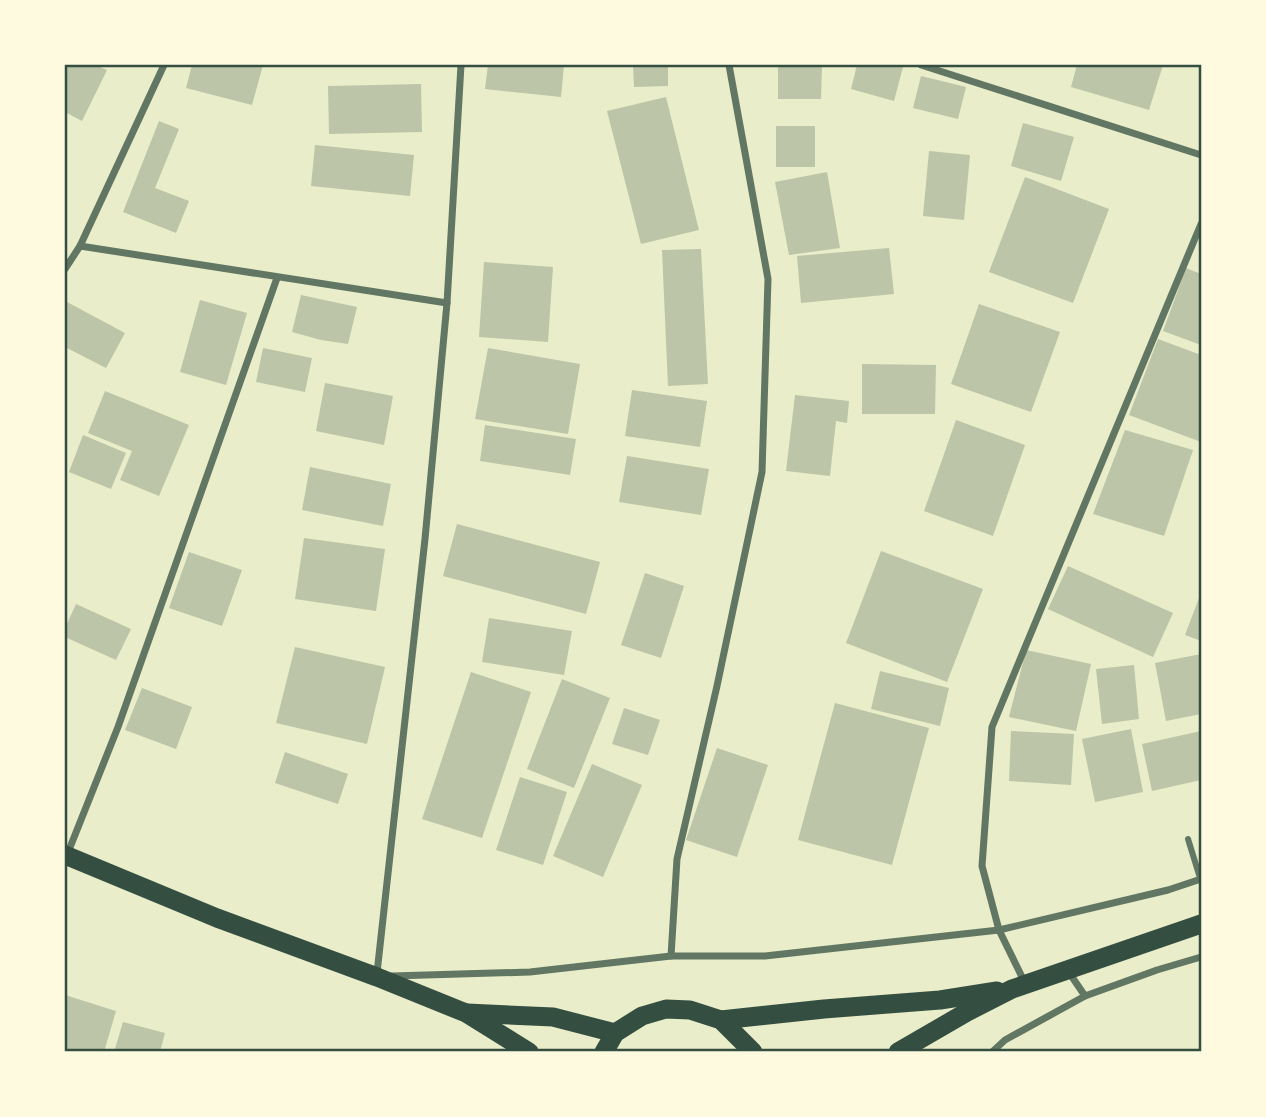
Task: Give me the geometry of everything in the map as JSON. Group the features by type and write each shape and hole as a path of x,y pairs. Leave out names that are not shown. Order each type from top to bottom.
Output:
{"highway":[{"path":"66,855 217,918 466,1013 529,1052"},
{"path":"604,1052 615,1033 642,1016 666,1009 690,1010 721,1020 940,1000 1019,986 1201,924"},
{"path":"898,1052 920,1045 967,1013 1019,986"},
{"path":"466,1013 553,1017 615,1033"},
{"path":"721,1020 753,1052"}],"street":[{"path":"65,270 80,246 164,65"},
{"path":"461,65 447,303 424,552 377,977 530,972 671,956 765,957 999,930 1201,880 1188,839"},
{"path":"671,956 677,859 762,472 768,279 729,65"},
{"path":"921,65 1201,155"},
{"path":"1019,986 999,930 982,866 992,727 1201,224"},
{"path":"80,246 447,303"},
{"path":"66,855 118,727 277,278"},
{"path":"992,1052 1005,1040 1085,996 1201,957"},
{"path":"1067,970 1085,996"}],"building":[{"path":"65,65 96,65 107,70 82,121 65,112"},
{"path":"192,65 263,65 252,105 186,88"},
{"path":"488,65 564,65 561,97 485,89"},
{"path":"633,65 668,65 668,86 634,87"},
{"path":"778,65 822,65 821,99 778,99"},
{"path":"857,65 903,67 894,101 851,89"},
{"path":"1077,65 1163,65 1149,110 1071,87"},
{"path":"921,76 966,87 958,119 913,108"},
{"path":"421,84 422,132 329,134 328,86"},
{"path":"666,97 699,230 641,244 607,111"},
{"path":"159,121 179,129 155,188 189,201 176,233 123,212"},
{"path":"1023,123 1074,137 1061,181 1011,166"},
{"path":"776,126 815,126 815,167 776,167"},
{"path":"315,145 414,155 410,196 311,186"},
{"path":"929,151 970,155 964,220 923,216"},
{"path":"827,172 840,248 789,255 775,182"},
{"path":"1025,177 1109,209 1073,303 989,272"},
{"path":"889,248 894,294 801,303 797,256"},
{"path":"701,249 708,384 668,386 662,250"},
{"path":"484,262 553,267 548,342 479,337"},
{"path":"1186,268 1201,274 1201,345 1163,331"},
{"path":"301,295 357,307 348,344 292,332"},
{"path":"200,300 247,313 226,385 180,372"},
{"path":"67,302 125,333 106,368 65,347"},
{"path":"979,304 1060,332 1031,412 951,384"},
{"path":"1158,339 1201,355 1201,442 1129,415"},
{"path":"263,348 312,358 305,392 256,382"},
{"path":"488,348 580,364 568,434 475,419"},
{"path":"862,364 936,365 935,414 862,414"},
{"path":"325,383 393,396 384,445 316,431"},
{"path":"632,390 707,401 700,447 625,436"},
{"path":"105,391 189,425 159,496 120,480 132,451 88,433"},
{"path":"795,395 849,401 847,423 836,421 830,476 786,471"},
{"path":"956,420 1025,445 993,536 924,511"},
{"path":"485,425 576,439 570,475 480,461"},
{"path":"1125,430 1193,450 1164,536 1093,514"},
{"path":"83,435 126,453 111,489 69,472"},
{"path":"627,456 709,469 701,515 619,502"},
{"path":"310,467 391,484 383,526 302,510"},
{"path":"457,524 600,562 586,614 443,576"},
{"path":"304,538 385,549 376,611 295,599"},
{"path":"881,551 983,589 947,682 846,643"},
{"path":"189,552 242,570 222,626 169,608"},
{"path":"1068,566 1173,613 1153,657 1048,609"},
{"path":"645,573 684,586 661,658 621,645"},
{"path":"1201,598 1201,641 1185,635"},
{"path":"76,604 131,629 116,660 65,637 65,628"},
{"path":"489,618 572,631 564,675 482,662"},
{"path":"295,647 385,667 367,744 276,723"},
{"path":"1026,650 1091,664 1076,731 1009,717"},
{"path":"1201,654 1201,714 1166,721 1155,663"},
{"path":"1134,665 1139,719 1102,724 1096,669"},
{"path":"880,671 949,688 940,726 871,709"},
{"path":"471,672 531,692 482,838 422,819"},
{"path":"562,679 610,698 574,788 527,769"},
{"path":"142,688 192,707 176,749 125,730"},
{"path":"835,703 929,728 892,865 798,840"},
{"path":"624,708 660,720 648,755 612,744"},
{"path":"1131,729 1143,792 1095,802 1082,739"},
{"path":"1011,731 1074,734 1071,785 1009,781"},
{"path":"1201,731 1201,780 1152,791 1142,744"},
{"path":"717,748 768,765 737,857 686,840"},
{"path":"285,752 348,774 338,804 275,783"},
{"path":"592,764 642,785 603,877 553,856"},
{"path":"520,777 567,792 543,865 496,850"},
{"path":"65,995 116,1011 104,1052 65,1052"},
{"path":"123,1022 165,1033 160,1052 114,1052"}]}
